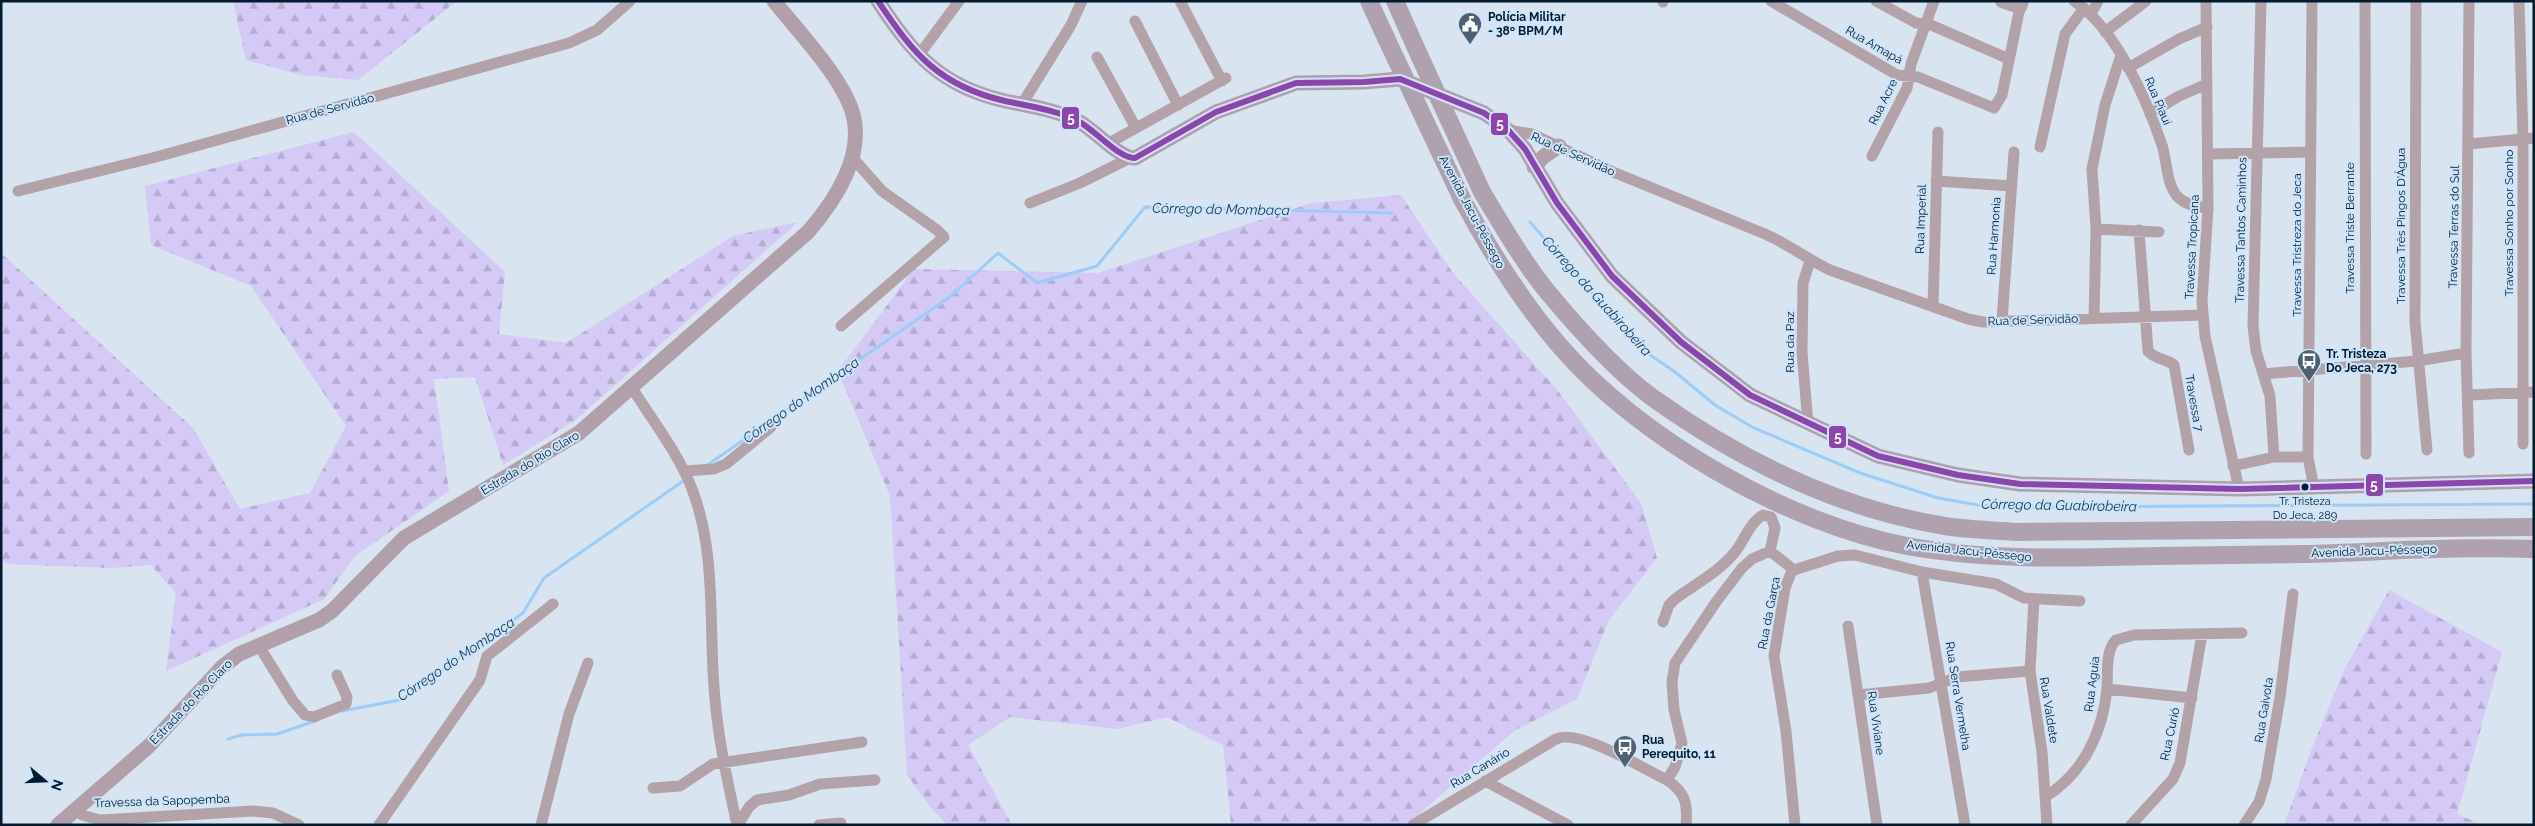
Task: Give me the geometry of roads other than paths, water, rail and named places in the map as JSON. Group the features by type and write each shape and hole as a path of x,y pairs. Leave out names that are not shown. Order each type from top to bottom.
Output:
{"highway":[{"name":"Avenida Jacu-Pêssego","path":"1369,1 1462,199 1498,264 1528,307 1561,348 1602,389 1650,427 1745,487 1793,510 1853,532 1907,546 1989,556 2056,559 2305,554 2404,549 2534,549"},
{"name":"Avenida Jacu-Pêssego","path":"1395,1 1482,192 1509,237 1546,290 1603,353 1652,397 1708,434 1799,483 1854,505 1946,527 2017,532 2534,527"}],"main road":[{"name":"Estrada do Rio Claro","path":"58,825 79,816 149,746 222,667 239,654 318,620 332,612 404,538 570,440 632,388 808,232 830,204 852,157 855,128 852,112 846,99 821,61 774,1"},
{"path":"878,1 897,30 919,55 951,82 967,90 1022,104 1080,122 1130,158"},
{"name":"Rua de Servidão","path":"1130,158 1135,158 1216,112 1296,82 1364,82 1400,78 1484,113 1508,130"},
{"path":"1508,130 1525,149 1557,203 1612,276 1681,342 1750,395 1878,456 1958,476 2020,484 2239,489 2534,481"},
{"path":"1534,167 1543,157 1559,146"}],"street":[{"name":"Rua de Servidão","path":"18,191 156,157 568,42 597,30 630,1"},
{"path":"919,55 959,1"},
{"path":"1022,104 1072,24 1082,1"},
{"path":"1109,143 1224,79 1180,1"},
{"name":"Rua Amapá","path":"1771,1 1897,75 1918,77 1984,105 1996,107 2002,95 2009,59"},
{"path":"1876,1 1916,23 1934,26 2009,59 2021,4 2002,1"},
{"name":"Rua Acre","path":"1872,156 1907,88 1911,64 1934,1"},
{"path":"2040,147 2065,34 2083,8 2098,1"},
{"path":"2105,32 2146,1"},
{"name":"Travessa Tropicana","path":"2206,1 2208,208 2203,315 2205,336 2239,489"},
{"name":"Travessa Tantos Caminhos","path":"2261,1 2253,326 2256,351 2272,411 2274,457"},
{"name":"Travessa Tristreza do Jeca","path":"2312,1 2308,457 2314,488"},
{"name":"Travessa Triste Berrante","path":"2364,1 2364,364 2366,454"},
{"name":"Travessa Três Pingos D'Água","path":"2416,1 2415,322 2417,361 2423,390 2427,450"},
{"name":"Travessa Terras do Sul","path":"2469,1 2466,353 2469,394 2469,453"},
{"name":"Travessa Sonho por Sonho","path":"2519,1 2528,139 2522,392 2523,444"},
{"name":"Rua Piauí","path":"2083,8 2105,32 2128,68 2150,114 2162,146 2170,181 2177,196 2196,207 2208,208"},
{"path":"1135,21 1178,105"},
{"path":"2128,68 2178,39 2207,27"},
{"path":"2094,318 2096,229 2092,169 2105,105 2120,55"},
{"path":"1097,57 1136,128"},
{"path":"2150,114 2177,97 2207,84"},
{"name":"Rua de Servidão","path":"1508,130 1532,134 1613,172 1784,242 1810,261 1933,307 1975,320 2002,322 2203,315"},
{"name":"Rua Imperial","path":"1933,307 1938,132"},
{"path":"2469,144 2528,139"},
{"name":"Rua Harmonia","path":"2002,322 2014,152"},
{"path":"2208,154 2311,152"},
{"path":"841,326 944,237 882,191 852,157"},
{"path":"1030,203 1080,183 1130,158"},
{"path":"1936,181 2012,186"},
{"path":"2096,229 2159,232"},
{"path":"2139,230 2147,318"},
{"name":"Rua da Paz","path":"1808,424 1802,352 1803,283 1810,261"},
{"name":"Travessa 7","path":"2147,318 2148,351 2153,357 2168,360 2174,365 2188,450"},
{"path":"2263,374 2310,368 2417,361 2466,353"},
{"path":"632,388 684,471 692,487 703,525 708,565 715,710 737,825"},
{"path":"2469,394 2534,392"},
{"path":"684,471 714,470 726,464 771,427"},
{"path":"2234,466 2274,457 2308,457"},
{"path":"1662,622 1675,599 1725,563 1735,552 1756,520 1763,515 1771,517 1775,528 1770,551"},
{"path":"1853,532 1846,554 1922,572 1996,584 2024,598 2080,601"},
{"path":"1770,551 1794,570"},
{"path":"1686,825 1686,804 1679,789 1667,780 1675,767 1682,743 1674,710 1672,682 1675,663 1716,602 1742,568 1752,559 1770,551"},
{"name":"Rua da Garça","path":"1795,825 1786,730 1774,656 1785,588 1794,570 1846,554"},
{"name":"Rua Serra Vermelha","path":"1922,572 1943,683 1965,825"},
{"name":"Rua Gaivota","path":"2244,825 2259,802 2266,779 2280,697 2293,594"},
{"name":"Rua Valdete","path":"2034,598 2030,671 2042,752 2048,825"},
{"path":"379,825 480,680 487,656 553,604"},
{"name":"Rua Viviane","path":"1848,626 1877,825"},
{"path":"2202,634 2242,633"},
{"name":"Rua Aguía","path":"2045,797 2062,786 2085,758 2099,729 2107,689 2110,653 2114,643 2119,639 2134,635 2202,634"},
{"name":"Rua Curió","path":"2131,825 2173,779 2184,747 2202,634"},
{"path":"259,646 293,702 305,715 314,717 346,704 347,697 337,675"},
{"path":"541,825 570,714 588,663"},
{"path":"1858,695 1928,688 1957,677 2030,671"},
{"path":"2107,689 2192,698"},
{"name":"Rua Canário","path":"1413,825 1562,736 1585,740 1667,780"},
{"path":"653,788 680,786 713,764 724,764 862,742"},
{"path":"737,825 749,807 757,800 789,795 820,784 875,780"},
{"path":"1486,781 1568,825"},
{"name":"Travessa da Sapopemba","path":"79,816 100,820 140,821 253,811 273,813 299,825"},
{"path":"819,825 840,823"}],"waterway":[{"name":"Córrego do Mombaça","path":"706,466 951,296 998,253 1037,283 1097,266 1145,207 1392,213"},
{"name":"Córrego da Guabirobeira","path":"1530,222 1640,348 1675,372 1715,405 1752,427 1860,473 1938,498 1978,505 2036,507 2534,504"},
{"name":"Córrego do Mombaça","path":"342,711 400,700 523,613 544,578 686,479"},
{"name":"Córrego do Mombaça","path":"228,739 242,735 277,734 315,721"}],"place":[{"name":"Polícia Militar - 38º BPM/M","path":"1470,45"},
{"name":"Tr. Tristeza Do Jeca, 273","path":"2309,382"},
{"name":"Tr. Tristeza Do Jeca, 289","path":"2305,487"},
{"name":"Rua Perequito, 11","path":"1625,768"}]}
